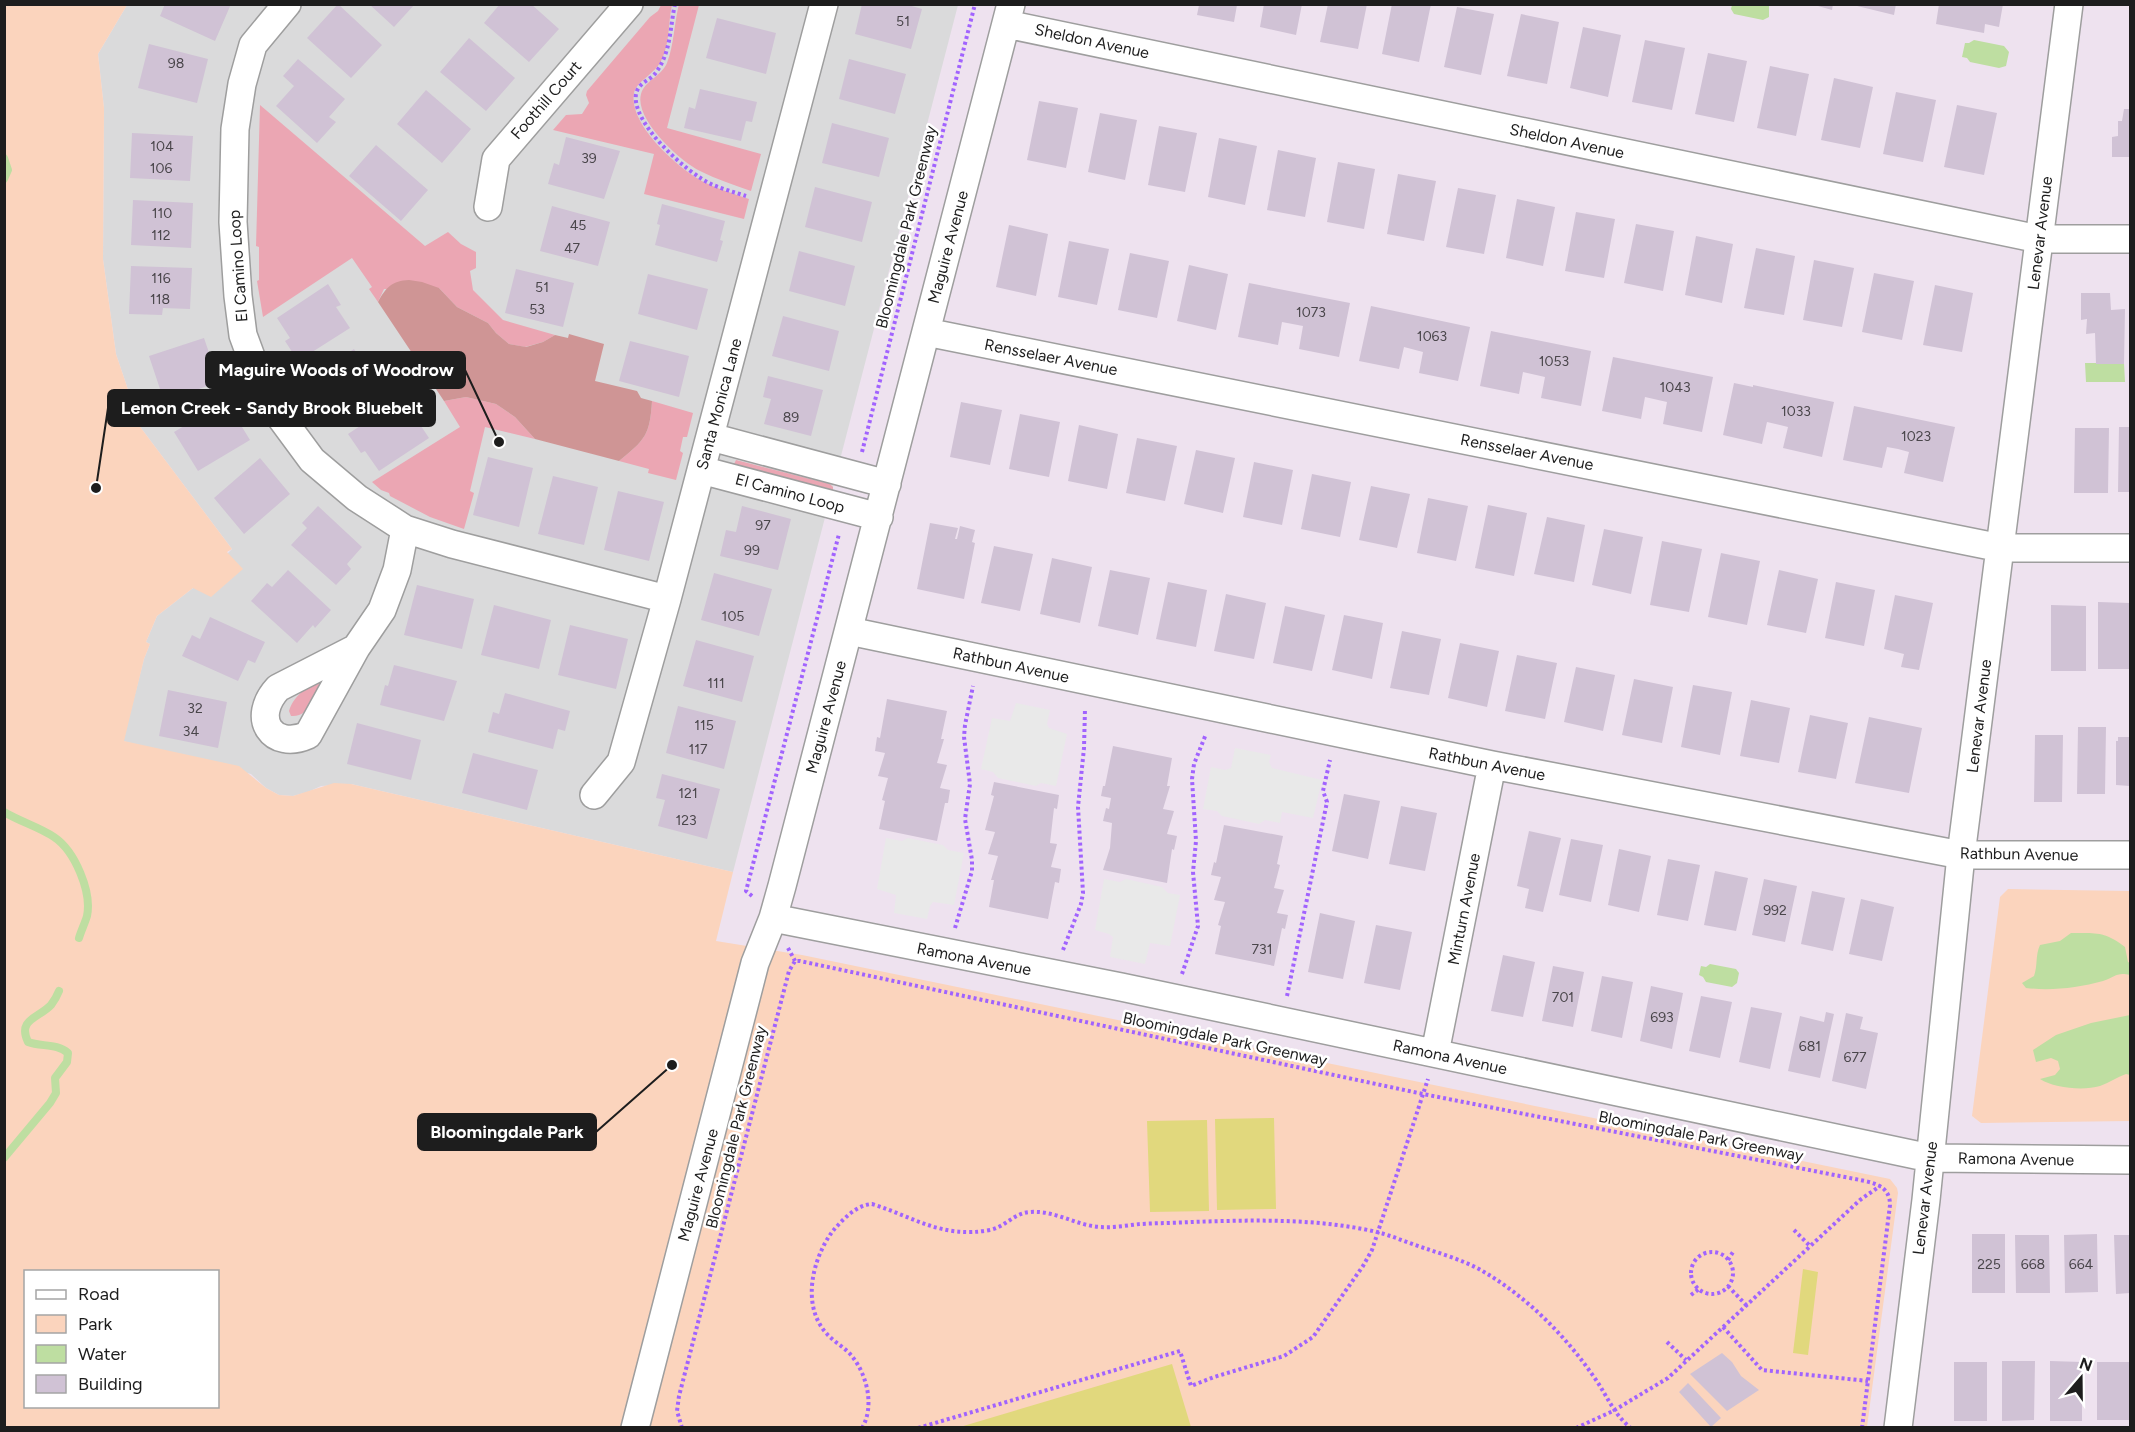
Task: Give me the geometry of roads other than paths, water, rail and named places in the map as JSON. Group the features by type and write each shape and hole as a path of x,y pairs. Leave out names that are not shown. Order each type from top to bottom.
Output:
{"street":[{"name":"El Camino Loop","path":"286,4 253,45 242,84 235,129 233,222 237,296 243,335 257,373 281,418 312,460 357,498 405,529 452,544 667,599"},
{"name":"Foothill Court","path":"488,207 496,159 628,4"},
{"name":"Santa Monica Lane","path":"594,795 621,762 711,437 824,4"},
{"name":"Lenevar Avenue","path":"1898,1428 1930,1158 1961,855 2069,4"},
{"name":"Sheldon Avenue","path":"1008,14 2039,239 2130,239"},
{"name":"Maguire Avenue","path":"635,1428 755,963 773,918 849,631 1008,14"},
{"name":"Rensselaer Avenue","path":"926,332 2001,548 2130,548"},
{"name":"El Camino Loop","path":"711,437 887,484"},
{"name":"El Camino Loop","path":"701,470 879,517"},
{"path":"356,648 382,610 396,570 405,529"},
{"name":"Rathbun Avenue","path":"849,631 1492,765 1961,855 2130,855"},
{"name":"Minturn Avenue","path":"1435,1053 1492,765"},
{"name":"Ramona Avenue","path":"773,918 1121,987 1930,1158 2130,1160"}],"water":[{"path":"1769,4 1769,17 1763,20 1734,14 1731,9 1732,5"},
{"path":"1974,40 2004,46 2009,52 2006,66 1999,68 1970,62 1967,58 1962,57 1965,43"},
{"path":"2085,363 2124,363 2125,382 2086,382"},
{"path":"2071,933 2100,934 2118,942 2125,947 2130,963 2130,975 2119,975 2074,987 2026,988 2022,983 2034,976 2040,945 2060,941"},
{"path":"1710,964 1736,969 1739,973 1737,983 1732,987 1706,982 1699,975 1701,966 1706,967"},
{"path":"2130,1015 2130,1075 2126,1074 2100,1086 2085,1088 2061,1086 2040,1079 2055,1075 2060,1069 2058,1061 2051,1058 2036,1062 2033,1050 2056,1035 2091,1023"}],"waterway":[{"path":"4,158 8,170 4,179"},
{"path":"4,812 54,837 62,843 75,862 84,884 88,906 79,938"},
{"path":"4,1158 50,1103 56,1093 55,1078 67,1062 68,1053 64,1050 28,1042 25,1034 27,1024 51,1005 59,991"}],"place":[{"name":"Maguire Woods of Woodrow","path":"499,442"},
{"name":"Lemon Creek - Sandy Brook Bluebelt","path":"96,488"},
{"name":"Bloomingdale Park","path":"672,1065"}]}
